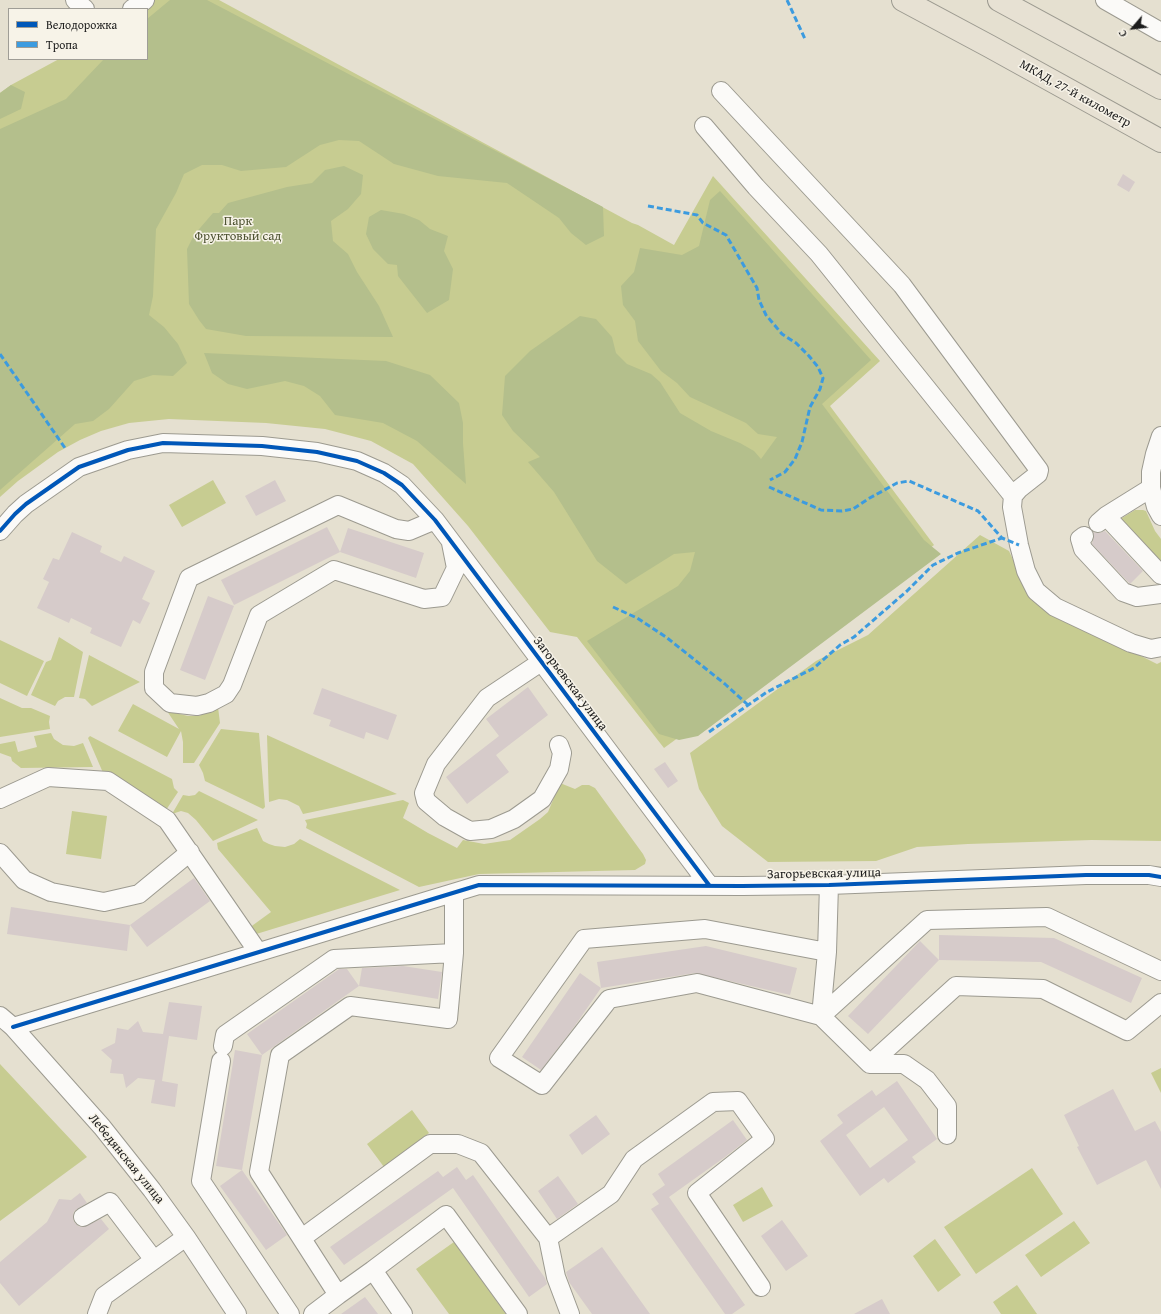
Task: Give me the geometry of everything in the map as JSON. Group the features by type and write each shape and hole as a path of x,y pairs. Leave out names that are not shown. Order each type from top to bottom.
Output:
{"highway":[{"name":"МКАД, 27-й километр","path":"903,0 1161,142"},
{"path":"1005,3 1161,88"}],"street":[{"path":"75,0 84,8"},
{"path":"133,8 145,0"},
{"path":"1105,0 1161,32"},
{"path":"721,91 902,285 1039,470 1038,474 1019,489 1013,496 1012,507 1019,546 1026,571 1036,591 1055,607 1131,643 1151,649 1161,647"},
{"path":"704,126 756,188 819,254 1013,496"},
{"path":"1161,436 1151,472 1151,488 1156,507 1161,516"},
{"name":"Загорьевская улица","path":"0,531 26,504 79,468 128,450 163,443 262,446 317,452 357,461 384,473 402,485 435,520 709,885 829,884 1086,875 1149,875 1161,877"},
{"path":"1151,488 1102,520 1161,574"},
{"path":"435,520 409,531 396,529 338,505 189,578 154,672 154,688 170,703 197,706 209,703 226,694 232,685 259,615 334,570 424,599 442,597 456,568 451,541"},
{"path":"1084,536 1080,540 1083,549 1122,592 1137,597 1161,594"},
{"path":"541,662 487,698 436,764 424,793 426,801 445,817 470,831 491,829 514,819 542,799 559,769 562,753 559,744"},
{"path":"0,798 48,777 108,781 167,820 258,952"},
{"path":"0,853 24,880 51,892 104,902 139,894 190,852"},
{"path":"821,1016 827,952 829,884"},
{"path":"6,1022 258,952 479,885 709,885"},
{"path":"338,1295 259,1172 280,1055 350,1006 448,1019 454,953 454,893"},
{"path":"821,1016 927,920 1047,917 1161,971"},
{"path":"827,952 705,929 584,939 499,1058 542,1084 609,998 697,983 821,1016 870,1064 904,1064 927,1080 947,1106 947,1135"},
{"path":"290,1314 201,1181 225,1035 334,959 454,953"},
{"path":"870,1064 956,986 1044,989 1127,1031 1161,1003"},
{"name":"Лебедянская улица","path":"6,1022 102,1128 152,1190 186,1237 234,1313"},
{"path":"548,1238 611,1194 634,1159 713,1102 738,1102 765,1139 697,1193 761,1287"},
{"path":"302,1238 430,1144 458,1144 481,1153 548,1238 556,1277 570,1314"},
{"path":"83,1217 110,1202 154,1260"},
{"path":"313,1314 446,1215 518,1314"},
{"path":"97,1314 104,1296 186,1237"},
{"path":"373,1270 403,1314"}],"green space":[{"name":"Парк Фруктовый сад","path":"153,0 219,0 674,245 713,176 880,361 830,406 934,545 823,632 664,748 577,637 550,632 468,526 413,464 371,441 325,429 266,423 169,419 129,423 101,431 58,452 18,481 0,497 0,93 11,85 57,60 148,60 148,8"},
{"path":"170,0 207,0 603,207 604,236 586,245 571,233 559,218 507,183 438,176 394,164 359,141 339,140 320,145 286,167 241,171 222,165 202,165 184,174 176,193 156,229 153,296 149,315 164,327 178,344 187,363 173,376 153,375 134,381 109,409 93,421 75,424 0,490 0,129 66,99 103,60 148,60 148,18"},
{"path":"11,85 25,92 21,109 0,119 0,93"},
{"path":"344,166 363,175 361,194 348,209 331,221 333,241 348,254 357,272 379,306 393,337 246,336 206,329 189,304 187,249 194,235 213,213 219,213 228,203 287,187 312,183 325,170"},
{"path":"720,191 871,360 822,404 924,540 941,554 698,736 679,740 659,734 587,641 678,586 690,571 695,552 674,554 626,584 597,561 554,492 528,462 540,457 513,431 502,415 505,376 530,351 580,316 596,319 612,337 616,353 627,364 651,374 660,382 680,413 711,431 740,443 754,451 761,459 777,437 758,434 746,423 690,397 677,383 661,371 638,341 635,321 623,305 621,286 634,272 640,248 682,255 699,246 710,200"},
{"path":"381,210 404,214 419,220 430,229 448,236 444,251 453,269 449,300 427,313 398,276 397,265 388,264 373,249 366,234 369,217"},
{"path":"204,353 386,361 430,375 459,403 463,423 466,484 417,441 383,423 335,415 320,396 304,386 285,381 247,389 228,384 212,373"},
{"path":"213,480 226,503 182,527 169,505"},
{"path":"1135,510 1146,511 1155,531 1161,539 1161,563 1121,520"},
{"path":"980,535 1009,551 1026,588 1047,609 1157,664 1161,662 1161,841 1092,840 968,844 917,847 876,861 768,862 722,826 699,789 690,753 816,661 868,635"},
{"path":"59,637 83,652 74,697 65,697 58,701 55,706 31,695 46,662 51,660"},
{"path":"0,640 44,661 27,696 0,683"},
{"path":"89,655 140,682 92,706 85,699 79,698"},
{"path":"0,698 22,708 31,708 50,716 50,729 0,737"},
{"path":"133,704 179,729 167,711 188,716 199,716 218,707 220,723 194,763 183,763 183,742 181,731 167,757 118,731"},
{"path":"221,729 259,733 265,807 263,809 205,781 199,765"},
{"path":"51,733 54,739 63,745 74,746 83,743 93,767 21,768 12,761 11,757 0,753 0,744 15,741 18,752 37,747 34,736"},
{"path":"267,735 397,794 303,814 299,806 287,800 279,799 269,802"},
{"path":"90,736 172,779 174,788 178,792 166,810 107,782 88,738"},
{"path":"560,783 575,789 582,785 589,785 595,788 643,854 646,860 645,864 635,870 479,874 419,887 306,828 307,824 305,820 403,800 409,803 403,818 457,848 463,840 484,844 510,840 548,812"},
{"path":"199,791 258,820 213,841 196,820 188,813 181,811 172,814 183,795 195,795"},
{"path":"72,811 107,816 101,859 66,854"},
{"path":"257,828 263,841 269,844 285,847 294,844 300,839 400,890 253,935 249,928 271,912 218,849 217,843"},
{"path":"0,1064 87,1157 0,1221"},
{"path":"1161,1068 1161,1093 1151,1073"},
{"path":"412,1110 429,1133 384,1167 367,1144"},
{"path":"1032,1168 1063,1214 976,1274 944,1227"},
{"path":"762,1187 773,1206 743,1222 733,1205"},
{"path":"1074,1221 1090,1243 1041,1277 1025,1255"},
{"path":"935,1239 961,1275 938,1292 913,1256"},
{"path":"454,1242 506,1314 449,1314 416,1269"},
{"path":"1017,1285 1037,1314 1001,1314 993,1302"}],"building":[{"path":"1123,174 1135,182 1129,192 1117,185"},
{"path":"275,480 286,501 256,516 245,496"},
{"path":"327,527 340,552 234,605 221,580"},
{"path":"348,528 424,553 416,578 340,552"},
{"path":"1105,531 1143,571 1130,584 1092,544 1094,535 1093,532 1100,533"},
{"path":"72,532 102,546 100,552 121,562 124,556 155,571 142,599 150,603 140,624 133,620 121,647 90,633 92,628 71,618 69,623 37,608 49,582 43,579 53,558 59,560"},
{"path":"208,596 234,606 205,680 180,670"},
{"path":"528,687 548,715 496,755 509,772 467,804 446,777 499,736 486,719"},
{"path":"322,688 397,715 388,740 366,732 364,739 329,726 331,720 313,714"},
{"path":"665,762 678,781 668,788 654,769"},
{"path":"194,878 210,901 147,947 130,925"},
{"path":"11,907 130,925 127,951 7,934"},
{"path":"939,935 1054,938 1142,978 1131,1003 1041,962 939,960"},
{"path":"920,941 939,960 868,1034 848,1016"},
{"path":"706,946 797,968 790,995 695,973 601,988 597,962"},
{"path":"403,966 442,972 438,999 359,986 362,968"},
{"path":"339,969 347,969 359,986 262,1055 247,1034"},
{"path":"580,973 601,988 574,1027 541,1070 522,1057"},
{"path":"169,1002 202,1006 197,1040 169,1036 162,1081 178,1084 175,1107 151,1103 155,1080 138,1078 126,1088 123,1074 110,1073 112,1060 101,1050 115,1043 117,1028 128,1030 138,1021 143,1032 163,1034"},
{"path":"235,1050 262,1055 242,1170 216,1166"},
{"path":"897,1081 937,1139 912,1157 916,1162 888,1183 884,1178 860,1196 820,1141 843,1123 837,1115 872,1090 876,1096","holes":["884,1107 908,1140 870,1168 846,1135"]},
{"path":"1113,1089 1135,1131 1155,1121 1161,1132 1161,1189 1146,1160 1097,1185 1077,1147 1079,1146 1064,1115"},
{"path":"596,1115 610,1134 582,1155 569,1135"},
{"path":"733,1120 747,1140 669,1197 745,1305 732,1314 725,1314 651,1209 659,1204 652,1194 665,1185 658,1174"},
{"path":"457,1167 466,1180 473,1175 545,1278 547,1284 529,1297 453,1188 344,1265 330,1247 438,1171 443,1177"},
{"path":"242,1170 287,1235 266,1250 220,1186"},
{"path":"558,1176 578,1204 557,1219 538,1191"},
{"path":"80,1193 87,1203 74,1211 74,1222 78,1226 83,1227 101,1219 109,1229 19,1306 0,1283 0,1262 47,1222 59,1199 71,1200"},
{"path":"782,1220 808,1256 786,1271 761,1236"},
{"path":"602,1247 650,1314 592,1314 569,1282 566,1272"},
{"path":"365,1297 378,1314 341,1314"},
{"path":"882,1299 890,1314 854,1314"}],"marked path":[{"path":"787,0 805,39"},
{"path":"648,206 697,215 703,223 726,235 757,288 759,300 766,315 782,334 796,343 809,356 818,367 823,378 820,389 810,407 802,442 795,459 785,472 770,480"},
{"path":"0,354 65,448"},
{"path":"769,487 821,510 842,511 853,509 897,483 909,481 978,511 1002,538 1019,545"},
{"path":"709,732 767,692 814,668 840,645 854,637 907,591 933,565 958,553 1002,538"},
{"path":"613,607 637,618 666,637 725,684 748,705"}],"cycle path":[{"path":"0,531 26,504 79,467 128,450 163,443 262,446 317,452 357,461 384,473 402,485 435,520 709,885"},
{"path":"13,1027 479,885 829,885 1086,875 1149,875 1161,877"}]}
